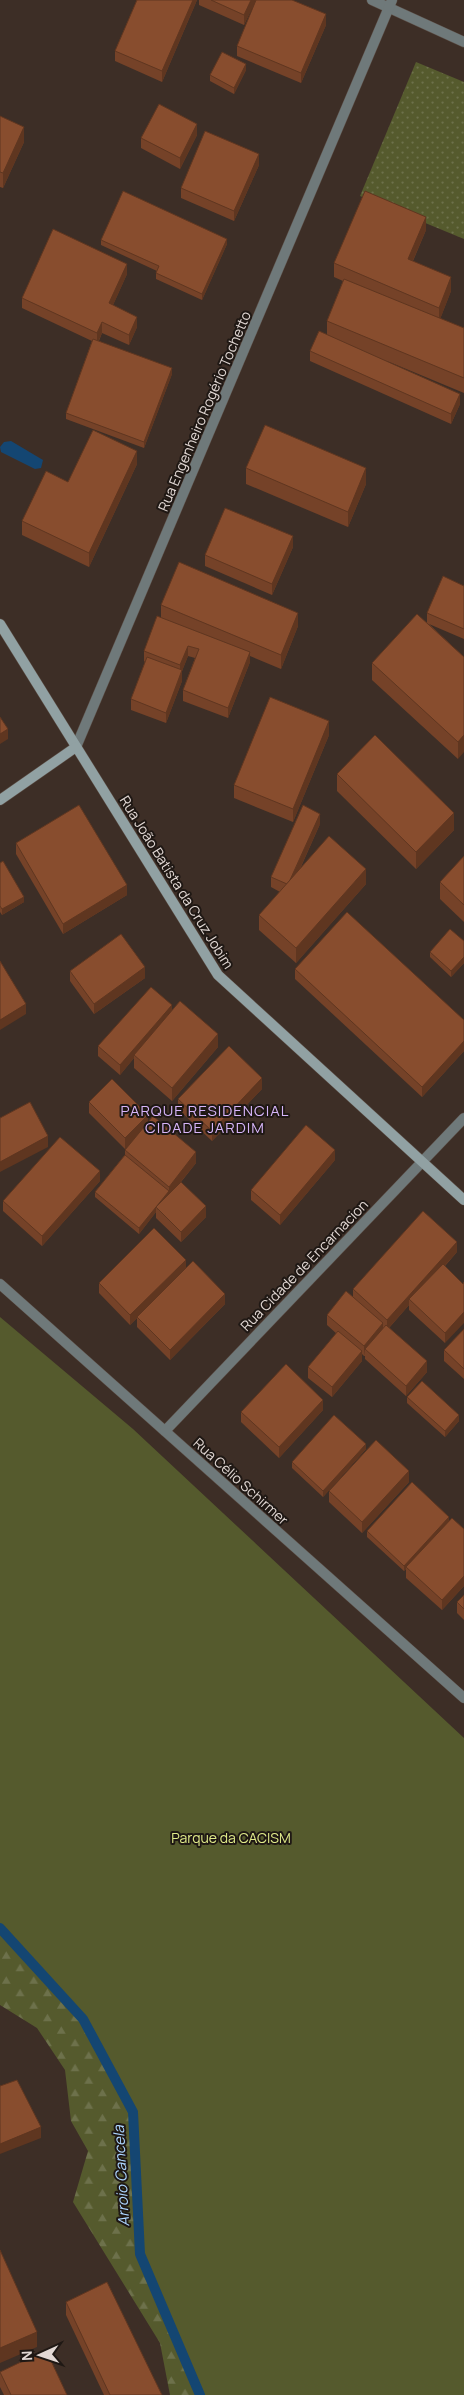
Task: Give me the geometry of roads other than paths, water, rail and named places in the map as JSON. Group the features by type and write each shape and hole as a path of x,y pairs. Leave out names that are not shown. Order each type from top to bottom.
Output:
{"street":[{"path":"372,0 391,4 464,42"},
{"name":"Rua Engenheiro Rogério Tochetto","path":"76,747 391,4"},
{"name":"Rua João Batista da Cruz Jobim","path":"0,624 218,975 464,1200"},
{"path":"0,800 76,747"},
{"name":"Rua Cidade de Encarnacion","path":"165,1431 464,1118"},
{"name":"Rua Célio Schirmer","path":"0,1284 464,1698"}],"water":[{"path":"11,441 43,460 41,468 35,469 1,452 0,447 4,442"}],"waterway":[{"name":"Arroio Cancela","path":"0,1928 83,2019 133,2112 140,2254 200,2395"}],"district":[{"name":"PARQUE RESIDENCIAL CIDADE JARDIM","path":"205,1118"}],"park label":[{"name":"Parque da CACISM","path":"231,1837"}]}
